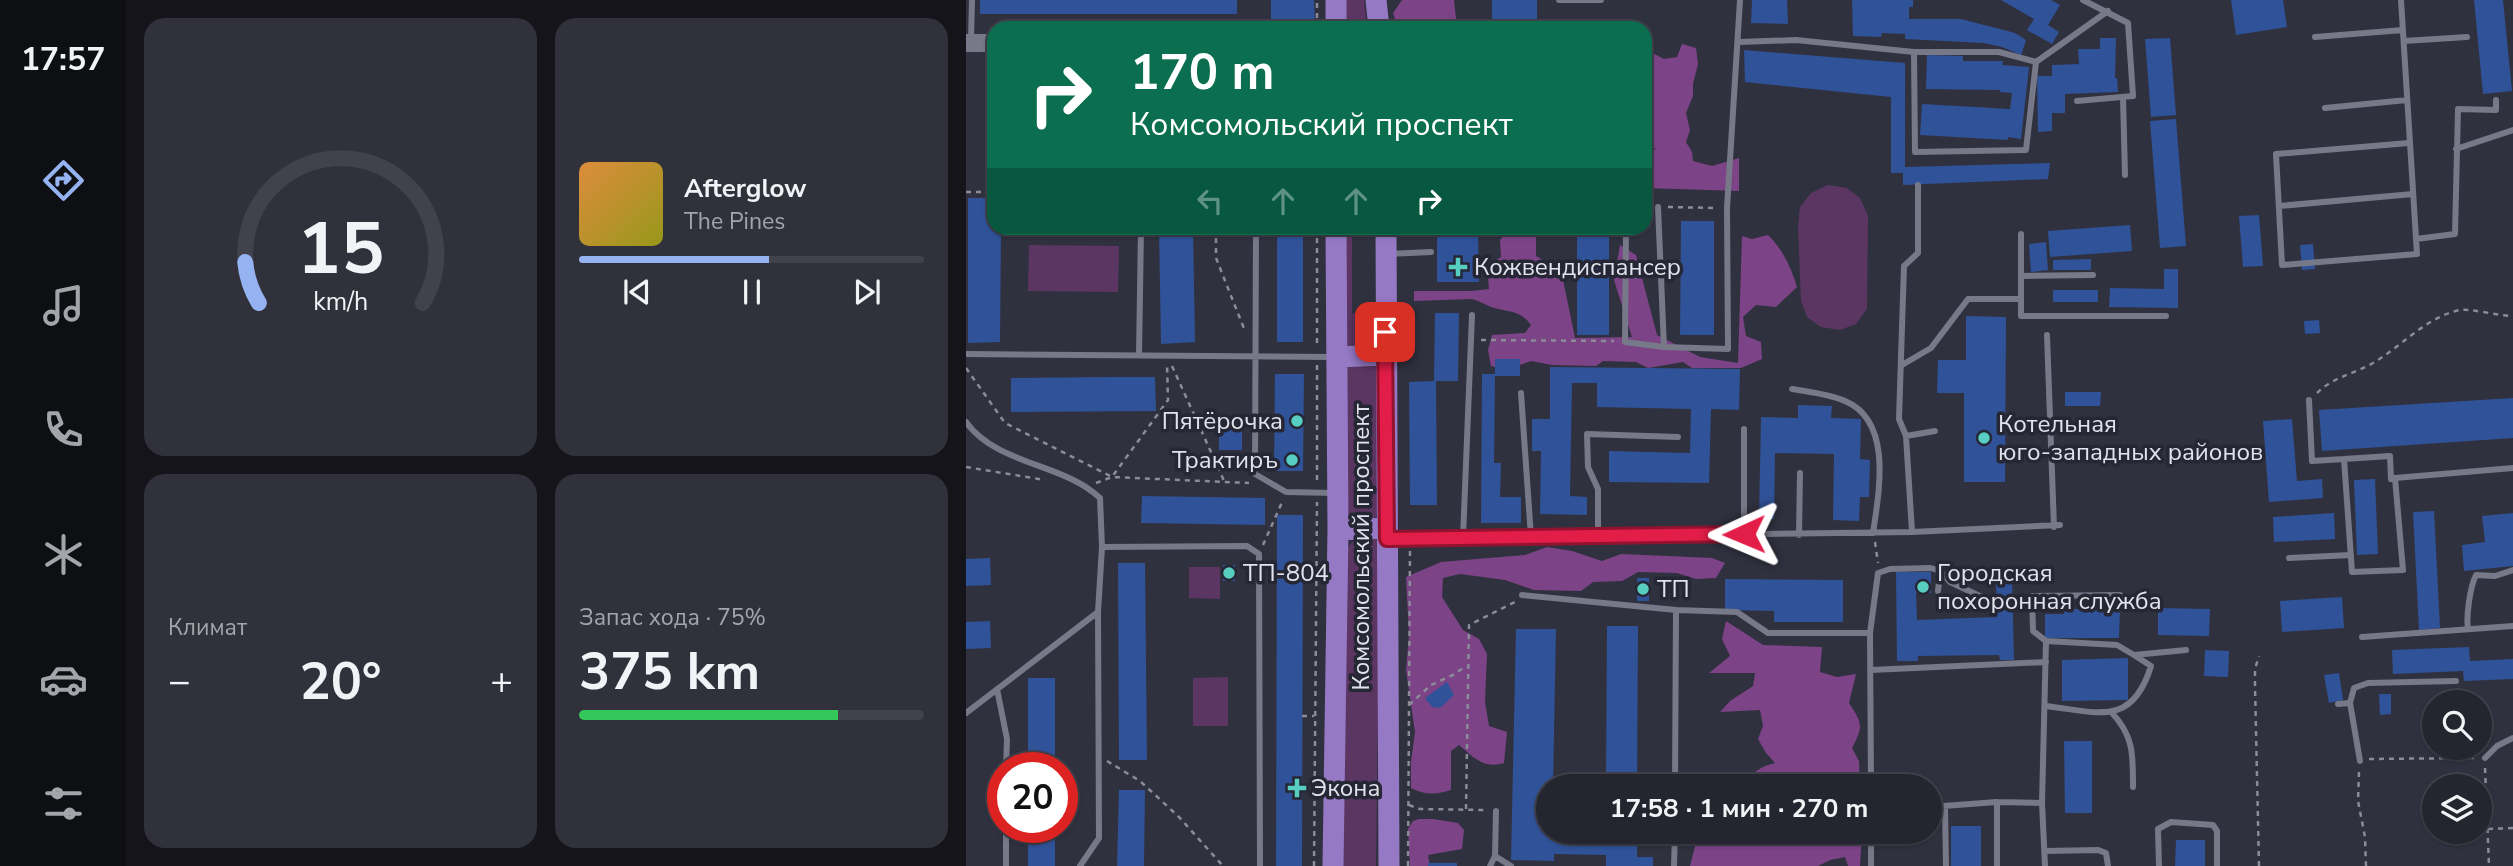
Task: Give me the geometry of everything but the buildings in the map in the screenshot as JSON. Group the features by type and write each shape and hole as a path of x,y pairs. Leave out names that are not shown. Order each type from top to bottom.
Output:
{"main road":[{"path":"1336,0 1336,21"},
{"path":"1376,0 1378,21"},
{"path":"969,43 987,43"},
{"name":"Комсомольский проспект","path":"1333,866 1338,530 1327,488 1327,357 1336,235"},
{"name":"Комсомольский проспект","path":"1386,235 1389,866"},
{"path":"1327,357 1385,355"},
{"path":"1338,530 1387,528"}],"lane":[{"path":"969,43 972,0"},
{"path":"1559,0 1601,0"},
{"path":"1626,235 1625,342 1664,347 1728,349 1727,208 1740,0"},
{"path":"2401,0 2417,254 2282,265 2276,154 2409,143"},
{"path":"2077,101 2133,96 2128,23 2086,1"},
{"path":"1914,52 1915,152 2026,150 2036,62 2108,11"},
{"path":"2315,37 2403,30"},
{"path":"2404,40 2466,37"},
{"path":"1739,42 1796,40 1914,52 1999,52 2036,62"},
{"path":"2123,97 2125,175"},
{"path":"2325,108 2407,100"},
{"path":"2416,239 2455,234 2458,109 2496,110 2496,100"},
{"path":"2456,149 2513,130"},
{"path":"1912,532 1906,436 1899,419 1904,266 1918,253 1917,185"},
{"path":"2279,206 2413,194"},
{"path":"1658,206 1664,347"},
{"path":"2021,234 2021,316 2166,316"},
{"path":"1139,355 1141,235"},
{"path":"1256,235 1255,474 1286,492 1327,488"},
{"path":"1386,254 1431,252"},
{"path":"2022,276 2093,275"},
{"path":"1902,365 1931,348 1968,299 2021,299"},
{"path":"1463,538 1472,315"},
{"path":"1387,528 1463,538 1799,535 2057,526 2047,335"},
{"path":"966,354 1327,357"},
{"path":"1792,389 1846,401 1872,424 1881,464 1873,533"},
{"path":"1521,393 1531,537"},
{"path":"2309,400 2312,461 2390,456 2391,479 2513,468"},
{"path":"966,422 975,435 1002,450 1087,486 1100,498 1102,547 1098,612 1099,838 1080,866"},
{"path":"1744,429 1744,534"},
{"path":"1906,436 1935,431"},
{"path":"1598,537 1598,489 1588,467 1587,434 1678,437"},
{"path":"2344,459 2352,572 2403,570 2395,478"},
{"path":"1799,535 1800,473"},
{"path":"1102,547 1247,546 1259,554 1260,866"},
{"path":"2289,558 2351,555"},
{"path":"1871,774 1870,633 1878,573 1890,569 1931,568 1940,571 1950,582 1984,598"},
{"path":"2468,629 2471,586 2476,575 2495,576 2513,570"},
{"path":"1938,591 1941,584 1940,571"},
{"path":"1522,595 1676,610 1737,612 1768,633 1870,633"},
{"path":"2046,706 2112,713 2132,704 2146,681 2151,666 2117,645 2046,641 2033,631 2032,596 2120,595"},
{"path":"1675,774 1676,610"},
{"path":"966,713 1098,612"},
{"path":"2362,637 2513,626"},
{"path":"2045,866 2042,803 2046,641"},
{"path":"2134,654 2186,650"},
{"path":"1871,670 2046,662"},
{"path":"2360,761 2350,703 2354,688 2368,683 2456,681"},
{"path":"997,689 1007,739 1007,752"},
{"path":"2338,704 2350,703"},
{"path":"2112,713 2124,725 2133,754 2133,787"},
{"path":"2492,751 2513,738"},
{"path":"1946,866 1945,807 1997,802 2042,803"},
{"path":"1997,802 1997,866"},
{"path":"1490,866 1495,856 1496,811"},
{"path":"2159,866 2158,829 2171,822 2213,825 2217,831 2217,866"},
{"path":"1006,843 1006,866"},
{"path":"1674,866 1675,844"},
{"path":"1871,844 1871,866"},
{"path":"2045,851 2098,850 2106,853 2108,866"},
{"path":"1495,856 1511,866"}],"path":[{"path":"1316,21 1317,0"},
{"path":"966,192 987,192"},
{"path":"1658,206 1727,208"},
{"path":"1216,235 1216,258 1246,333"},
{"path":"1314,866 1314,716 1327,488 1327,357 1318,235"},
{"path":"2309,400 2326,384 2385,356 2439,316 2463,309 2497,316 2513,316"},
{"path":"1470,340 1625,342"},
{"path":"1112,477 1168,400 1167,356"},
{"path":"1167,356 1225,483"},
{"path":"966,368 1005,424 1112,477"},
{"path":"966,467 1047,480"},
{"path":"1087,486 1112,477 1269,484"},
{"path":"1327,488 1374,512 1387,528"},
{"path":"1259,554 1286,492"},
{"path":"1873,533 1878,573"},
{"path":"1466,809 1469,625 1514,603 1522,595"},
{"path":"2259,656 2255,669 2259,866"},
{"path":"1409,705 1431,685 1453,676 1468,665"},
{"path":"1302,716 1314,716"},
{"path":"1100,757 1140,781 1179,817 1223,866"},
{"path":"2366,866 2365,837 2358,801 2360,761 2376,757 2422,757"},
{"path":"1408,804 1420,809 1496,811"},
{"path":"2492,829 2513,828"},
{"path":"2488,844 2489,866"}],"shaded area":[{"path":"1344,0 1364,0 1366,21 1345,21"},
{"path":"1402,0 1454,0 1456,21 1396,21 1393,13"},
{"path":"1682,44 1696,48 1698,64 1693,96 1686,113 1690,130 1686,142 1692,152 1693,161 1712,166 1739,158 1739,191 1652,188 1652,152 1656,148 1652,148 1652,53 1664,59 1677,57"},
{"path":"1828,185 1847,188 1860,198 1868,216 1867,309 1856,324 1840,330 1821,327 1807,317 1801,301 1798,226 1800,207 1811,193"},
{"path":"1344,235 1352,235 1352,313 1374,317 1375,331 1363,343 1347,347"},
{"path":"1504,235 1536,235 1536,256 1561,270 1575,338 1632,337 1614,280 1620,245 1636,255 1657,335 1700,357 1738,363 1742,236 1752,239 1768,235 1786,259 1797,287 1776,307 1756,305 1743,317 1746,336 1761,342 1762,359 1741,368 1692,368 1683,362 1648,368 1636,362 1603,361 1596,366 1552,365 1531,361 1498,368 1491,366 1488,350 1492,335 1525,333 1531,325 1527,320 1515,313 1472,299 1414,301 1414,291 1489,289 1487,265 1501,257 1500,240"},
{"path":"1029,245 1119,246 1118,292 1028,291"},
{"path":"1350,362 1374,364 1377,370 1379,494 1376,517 1369,521 1347,519 1345,369"},
{"path":"1374,538 1380,542 1376,866 1343,866 1344,552 1354,540"},
{"path":"1547,547 1572,551 1602,561 1621,554 1712,558 1725,563 1716,578 1696,579 1677,573 1638,572 1622,581 1593,582 1581,591 1534,590 1505,580 1460,574 1443,578 1442,597 1463,630 1479,639 1487,654 1485,702 1489,726 1507,732 1504,763 1485,763 1459,745 1451,751 1451,790 1431,793 1411,788 1415,732 1406,670 1409,635 1406,577 1441,562 1525,555"},
{"path":"1189,567 1220,567 1220,599 1189,598"},
{"path":"1726,621 1763,645 1822,647 1820,672 1837,677 1856,674 1849,703 1860,725 1852,748 1859,761 1860,774 1753,774 1775,763 1758,739 1763,726 1760,710 1720,712 1730,701 1753,686 1755,673 1709,673 1730,656 1722,639"},
{"path":"1228,677 1228,726 1193,726 1193,678"},
{"path":"1419,819 1458,823 1464,830 1462,849 1428,855 1430,866 1410,866 1408,829 1413,821"},
{"path":"1696,844 1861,844 1860,866 1848,866 1845,857 1818,866 1690,866"}],"place":[{"name":"Кожвендиспансер","path":"1458,267"},
{"name":"Пятёрочка","path":"1297,421"},
{"name":"Котельная юго-западных районов","path":"1984,438"},
{"name":"Трактиръ","path":"1292,460"},
{"name":"ТП-804","path":"1229,573"},
{"name":"Городская похоронная служба","path":"1923,587"},
{"name":"ТП","path":"1643,589"},
{"name":"Экона","path":"1297,788"}],"route":[{"path":"1385,332 1387,539 1744,534"}]}
